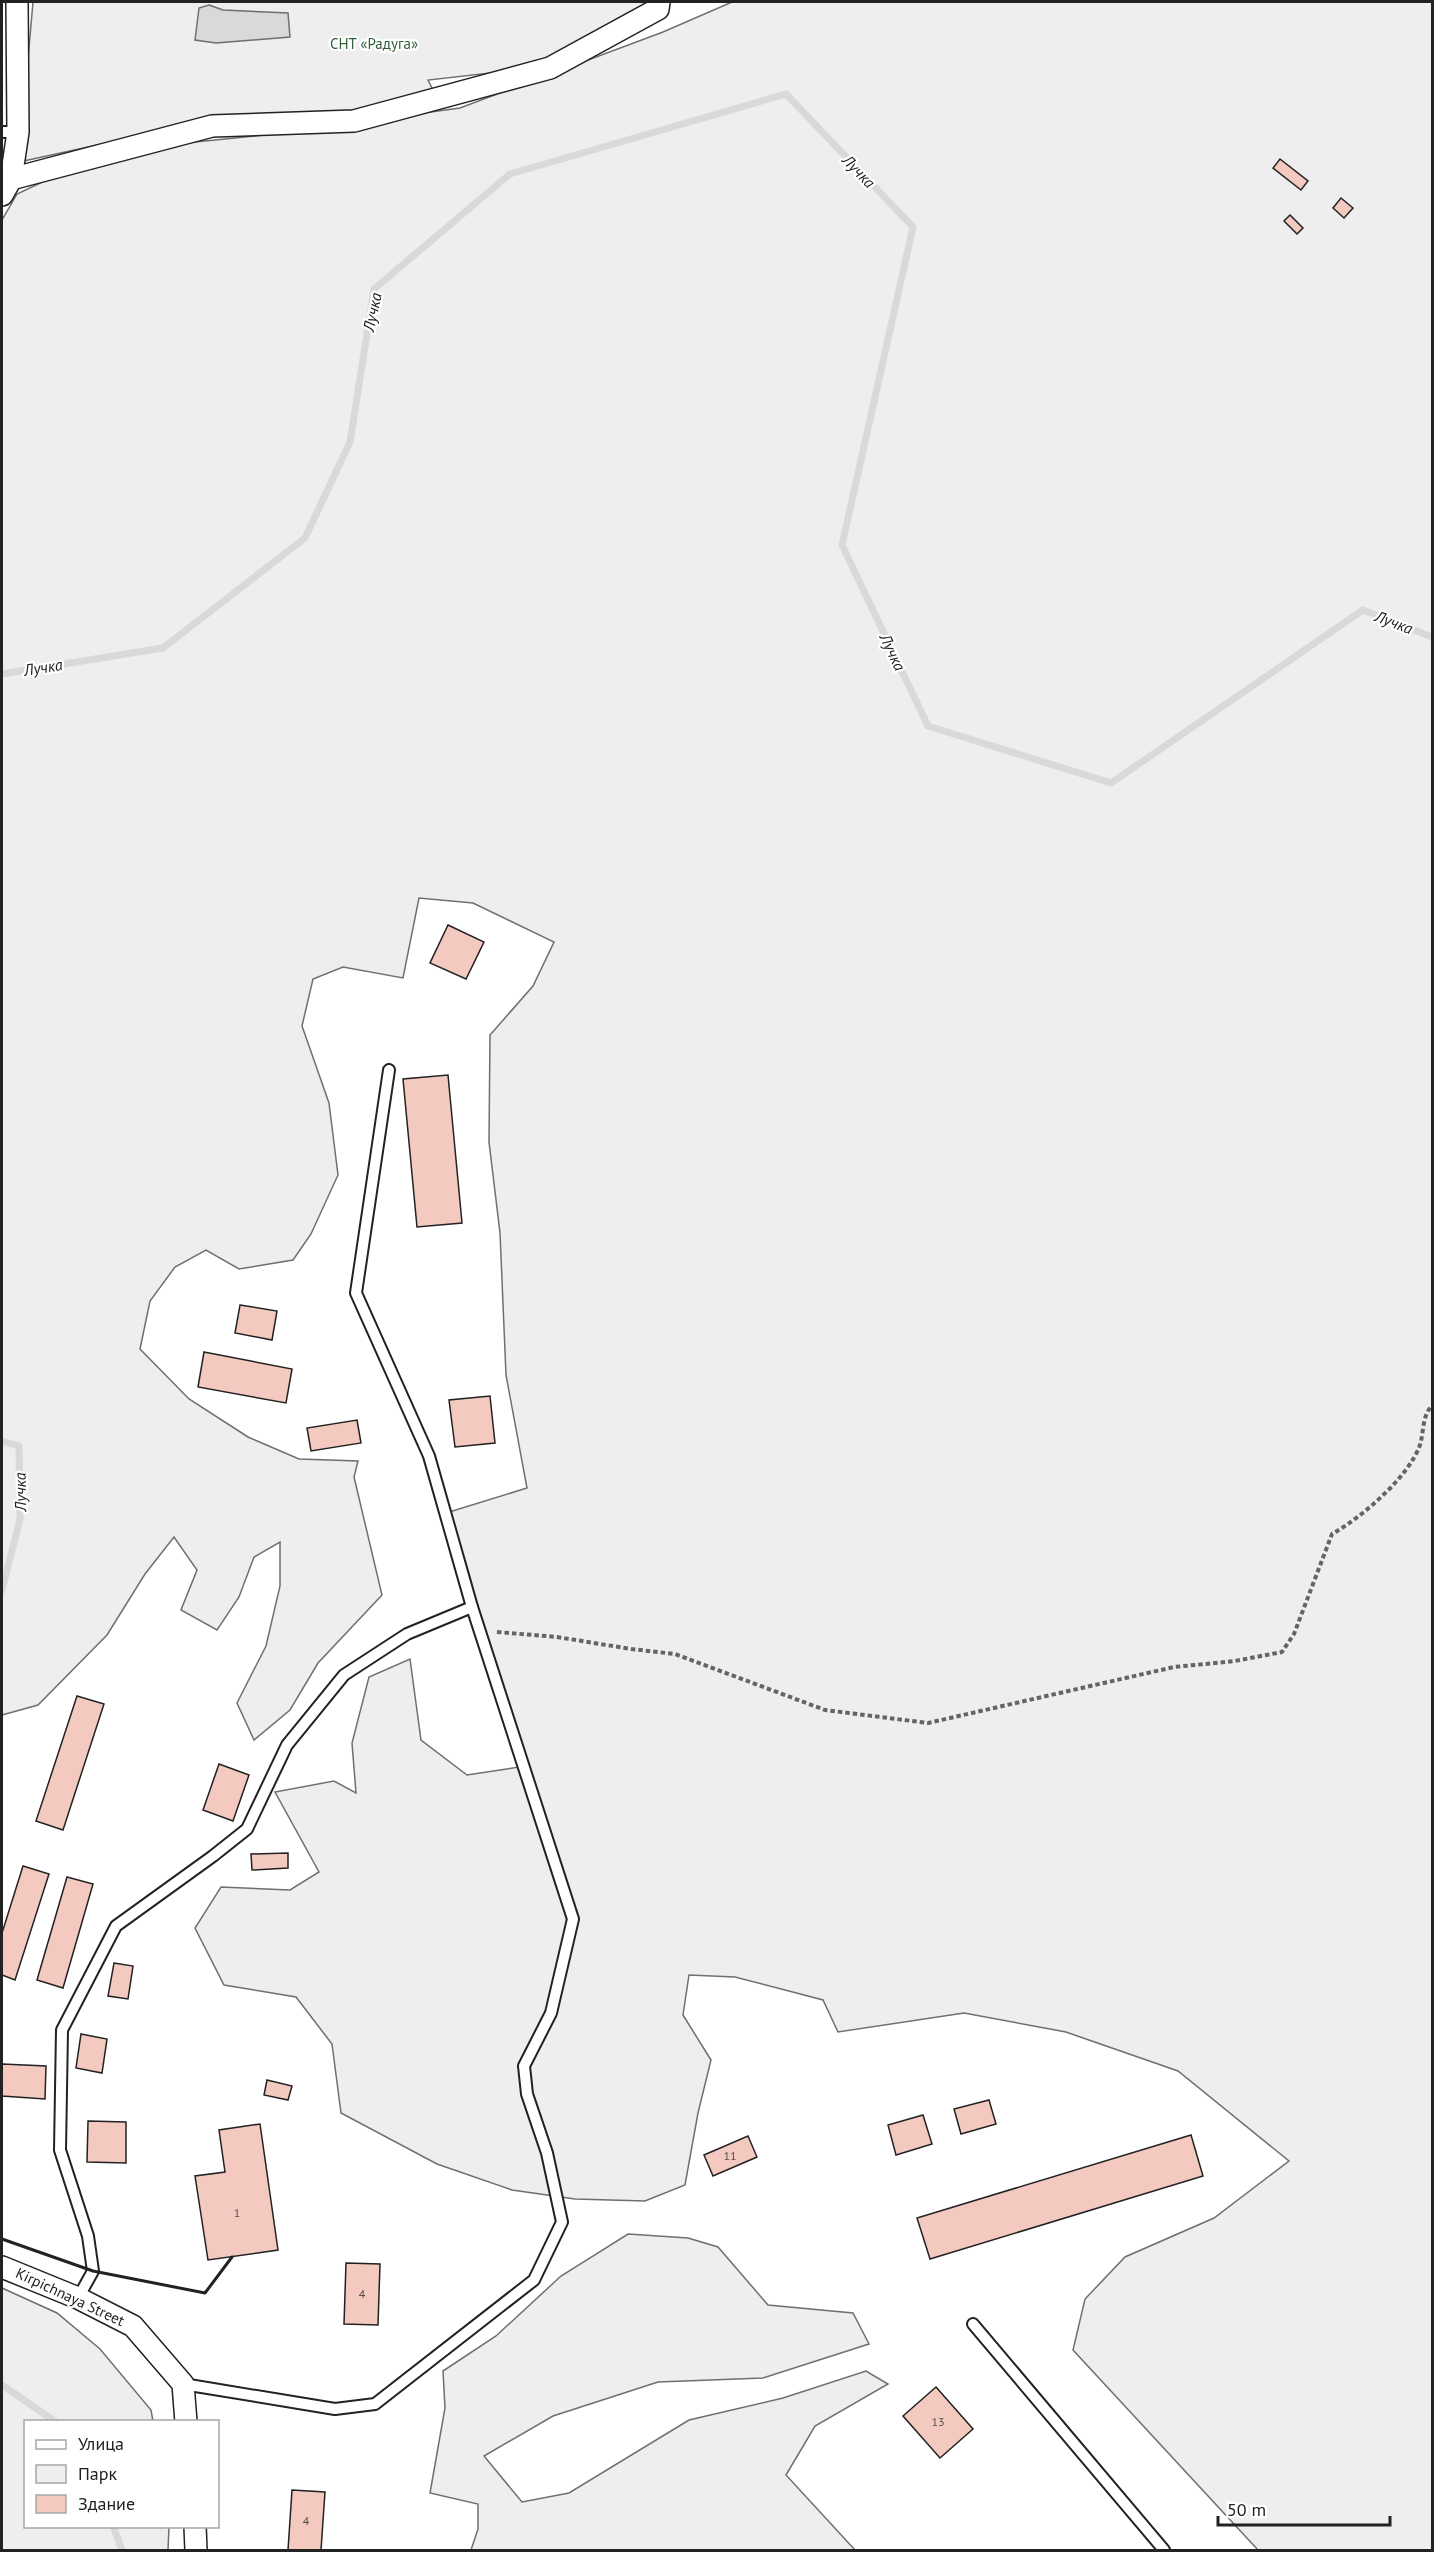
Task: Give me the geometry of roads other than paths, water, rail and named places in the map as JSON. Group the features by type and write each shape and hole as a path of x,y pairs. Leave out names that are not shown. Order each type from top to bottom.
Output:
{"street":[{"path":"17,2 6,187 212,126 354,121 550,68 658,9 659,2"},
{"name":"Kirpichnaya Street","path":"2,2267 78,2298 133,2326 183,2384"},
{"path":"183,2384 186,2420"},
{"path":"195,2528 196,2550"}],"lane":[{"path":"183,2384 335,2409 375,2404 534,2280 562,2222 547,2153 527,2094 524,2066 551,2013 573,1919 472,1607 429,1456 356,1293 389,1071"},
{"path":"78,2298 93,2271 88,2236 60,2150 62,2030 116,1926 247,1829 287,1745 344,1676 407,1634 472,1607"},
{"path":"973,2324 1164,2550"}],"waterway":[{"name":"Лучка","path":"2,674 163,648 305,538 350,442 374,289 510,174 786,94 913,227 842,545 928,726 1111,783 1363,610 1432,637"},
{"name":"Лучка","path":"2,1441 19,1446 20,1519 2,1590"},
{"name":"Лучка","path":"2,2385 53,2420"},
{"name":"Лучка","path":"114,2528 122,2550"}],"park label":[{"name":"СНТ «Радуга»","path":"374,44"}]}
